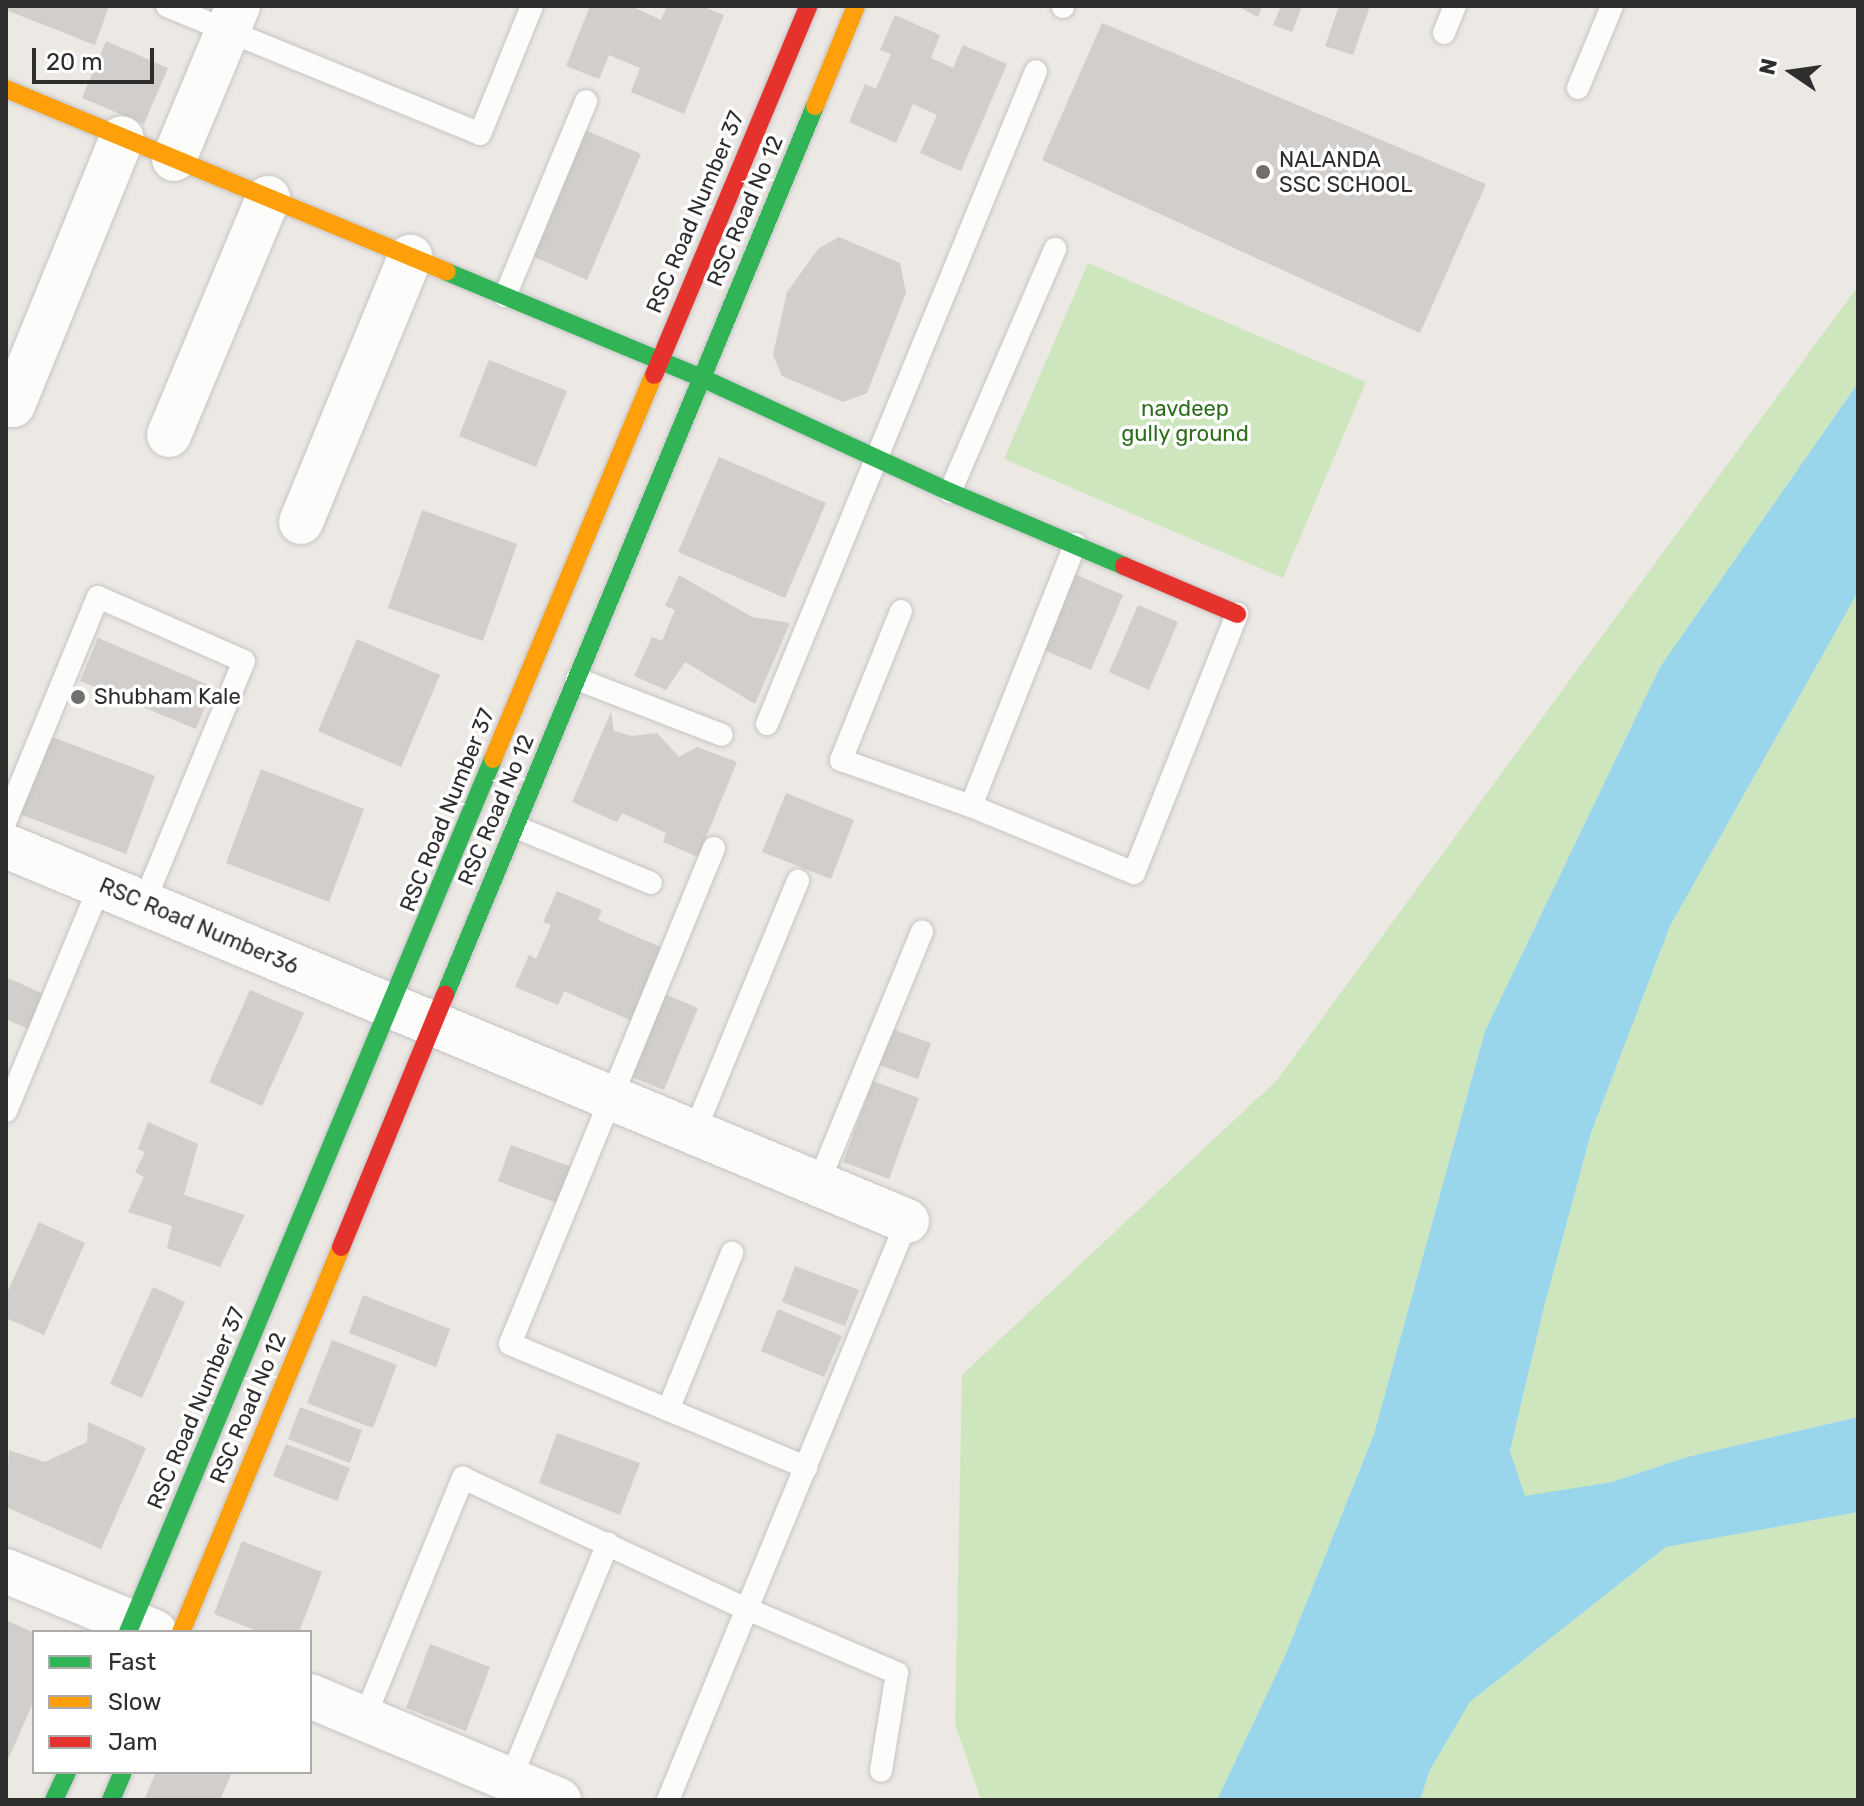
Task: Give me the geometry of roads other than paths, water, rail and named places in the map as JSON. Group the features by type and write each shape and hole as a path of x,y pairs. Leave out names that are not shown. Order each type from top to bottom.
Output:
{"street":[{"name":"RSC Road Number 37","path":"139,1629 392,1006 808,6"},
{"name":"RSC Road No 12","path":"182,1630 856,6"},
{"path":"174,159 233,18"},
{"path":"6,89 702,378 950,492 1237,614"},
{"path":"6,403 13,405 122,138"},
{"path":"169,435 268,198"},
{"path":"301,522 410,257"},
{"name":"RSC Road Number36","path":"6,846 907,1221"},
{"path":"6,1571 139,1629"},
{"path":"312,1697 559,1800"},
{"path":"54,1800 66,1774"},
{"path":"111,1800 122,1774"}],"lane":[{"path":"167,6 233,18 480,134 532,6"},
{"path":"1444,33 1455,6"},
{"path":"1578,88 1612,6"},
{"path":"767,724 1036,71"},
{"path":"505,296 586,101"},
{"path":"950,492 1055,249"},
{"path":"971,806 1075,544"},
{"path":"6,820 98,597 244,661 144,903"},
{"path":"901,611 841,760 971,806 1134,873 1237,614"},
{"path":"577,679 722,735"},
{"path":"516,827 651,883"},
{"path":"714,848 510,1344 806,1467"},
{"path":"694,1133 798,881"},
{"path":"6,1111 100,885"},
{"path":"818,1184 922,932"},
{"path":"668,1800 907,1221"},
{"path":"668,1410 732,1253"},
{"path":"364,1719 463,1478 747,1609 897,1673 881,1771"},
{"path":"510,1780 608,1543"}],"water":[{"path":"1858,383 1858,592 1670,926 1591,1133 1543,1311 1510,1451 1525,1496 1612,1482 1687,1457 1858,1417 1858,1512 1666,1547 1470,1702 1430,1770 1420,1800 1217,1800 1285,1656 1374,1434 1485,1031 1660,667"}],"place":[{"name":"NALANDA SSC SCHOOL","path":"1263,172"},
{"name":"Shubham Kale","path":"78,697"}],"park label":[{"name":"navdeep gully ground","path":"1185,420"}]}
